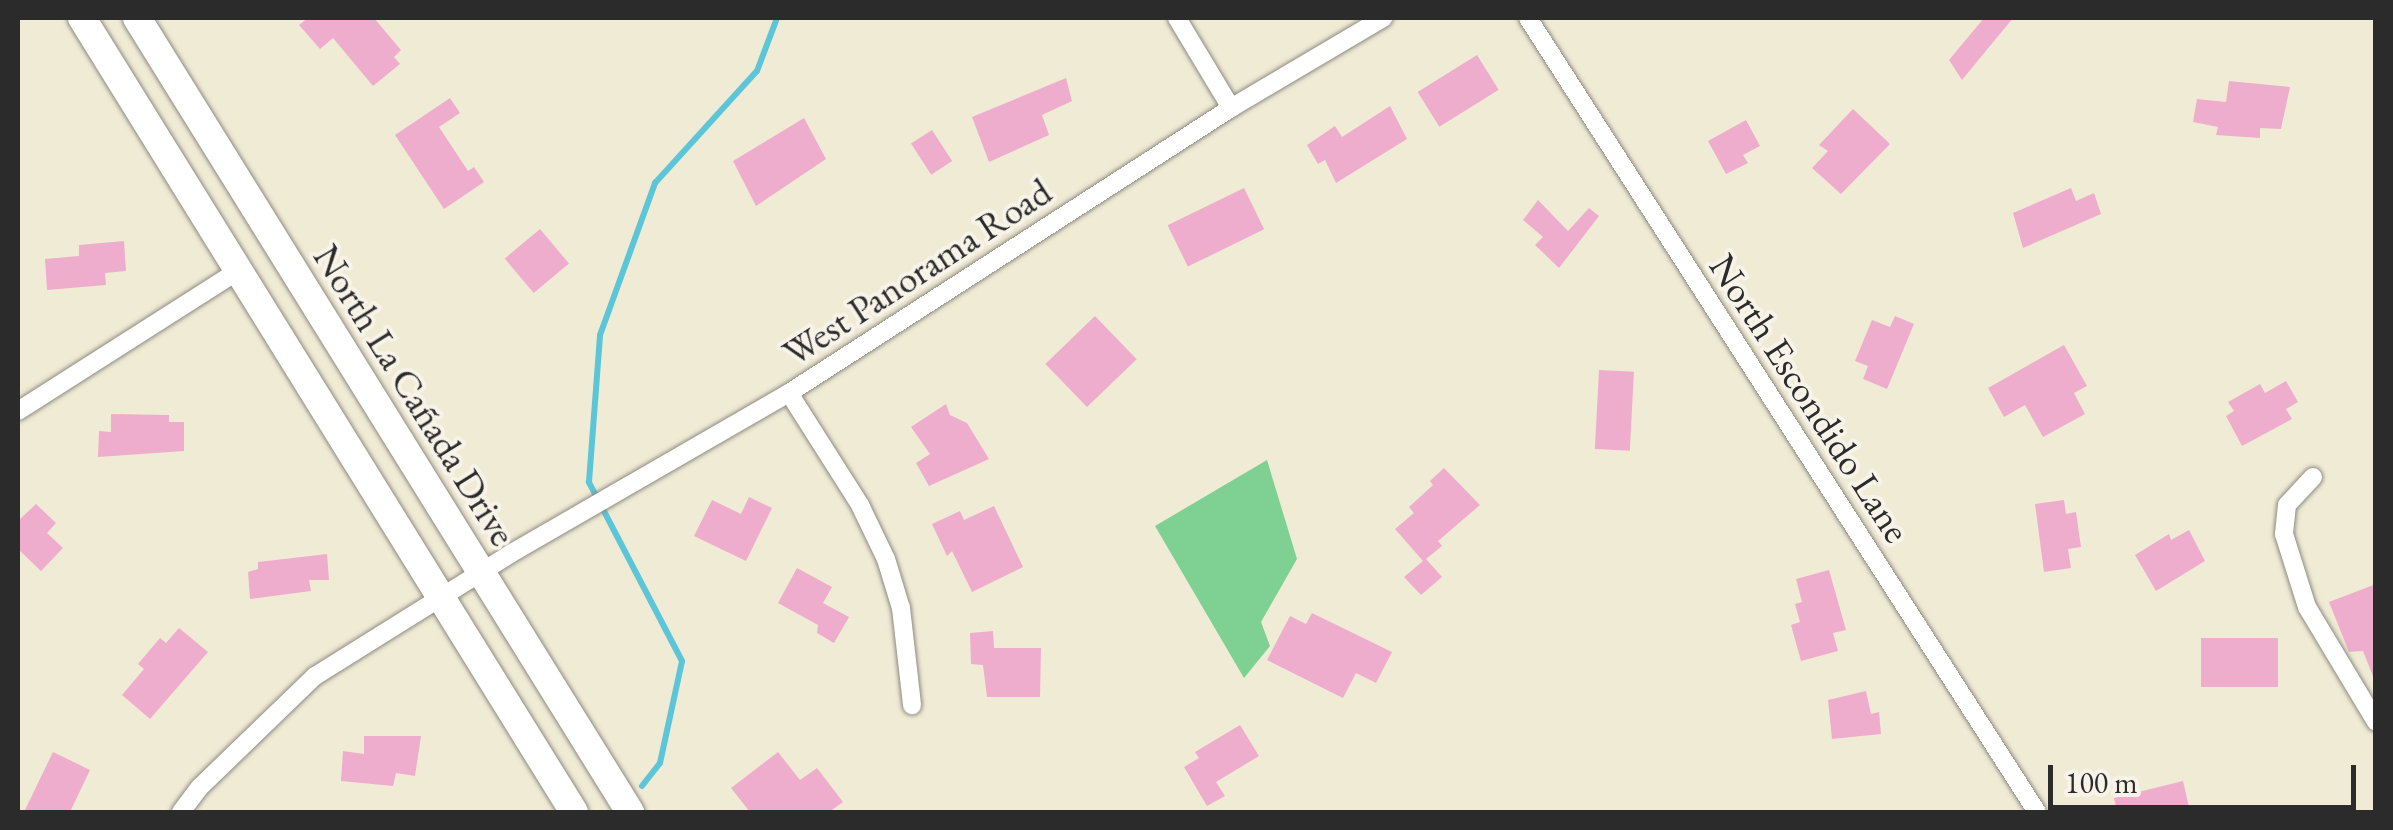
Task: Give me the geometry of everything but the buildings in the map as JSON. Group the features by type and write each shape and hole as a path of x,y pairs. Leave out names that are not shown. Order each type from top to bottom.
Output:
{"main road":[{"path":"82,18 574,812"},
{"name":"North La Cañada Drive","path":"137,18 630,812"}],"street":[{"path":"1177,18 1231,108"},
{"name":"West Panorama Road","path":"182,812 200,786 316,676 480,572 790,393 1231,108 1383,18"},
{"name":"North Escondido Lane","path":"1528,18 2036,812"},
{"path":"18,412 238,271"},
{"path":"790,393 860,505 886,559 902,608 912,705"},
{"path":"2312,477 2287,505 2284,534 2307,606 2376,722"}],"green space":[{"path":"1267,460 1297,559 1261,622 1270,646 1244,678 1155,526"}],"waterway":[{"path":"642,786 660,763 682,661 589,482 600,335 655,183 757,71 777,18"}]}
